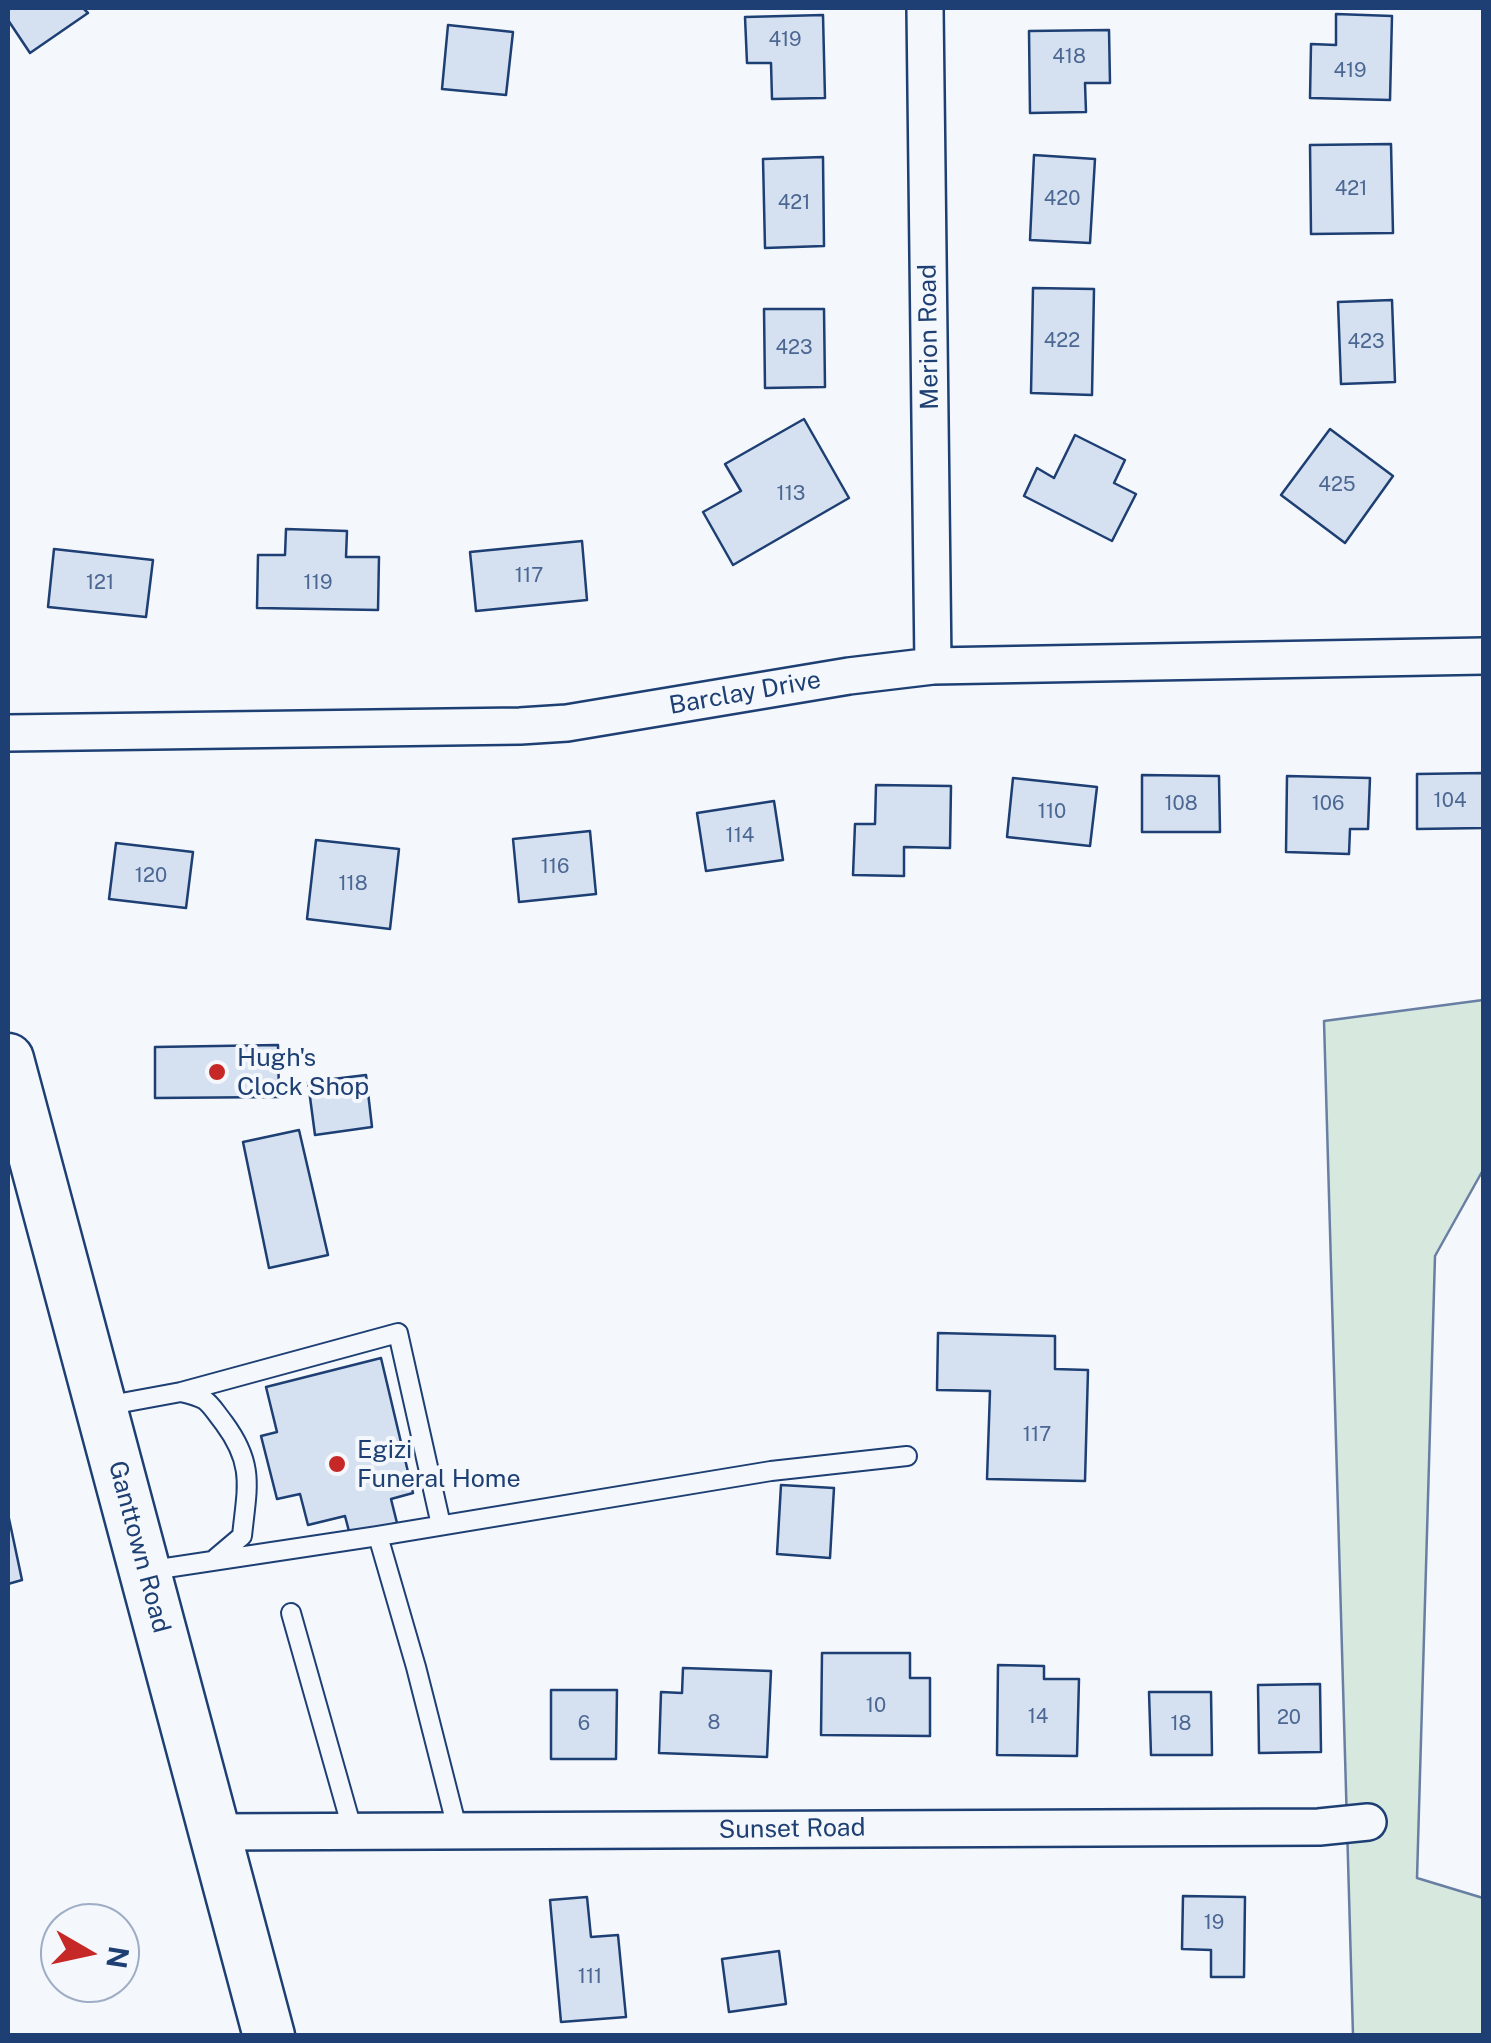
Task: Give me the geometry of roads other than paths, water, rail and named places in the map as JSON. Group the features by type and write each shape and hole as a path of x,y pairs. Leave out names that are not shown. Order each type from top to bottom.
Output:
{"street":[{"name":"Merion Road","path":"925,8 933,666"},
{"name":"Barclay Drive","path":"8,733 520,726 567,723 849,676 933,666 1484,656"},
{"name":"Ganttown Road","path":"8,1059 22,1169 100,1407 269,2036"},
{"name":"Sunset Road","path":"216,1832 1319,1827 1368,1822"}],"lane":[{"path":"100,1407 181,1392 398,1333 442,1526"},
{"path":"181,1392 205,1398 240,1444 248,1477 242,1536 214,1560"},
{"path":"146,1571 771,1471 908,1456"},
{"path":"378,1536 458,1832"},
{"path":"291,1613 353,1832"}],"place":[{"name":"Hugh's Clock Shop","path":"217,1072"},
{"name":"Egizi Funeral Home","path":"337,1464"}]}
